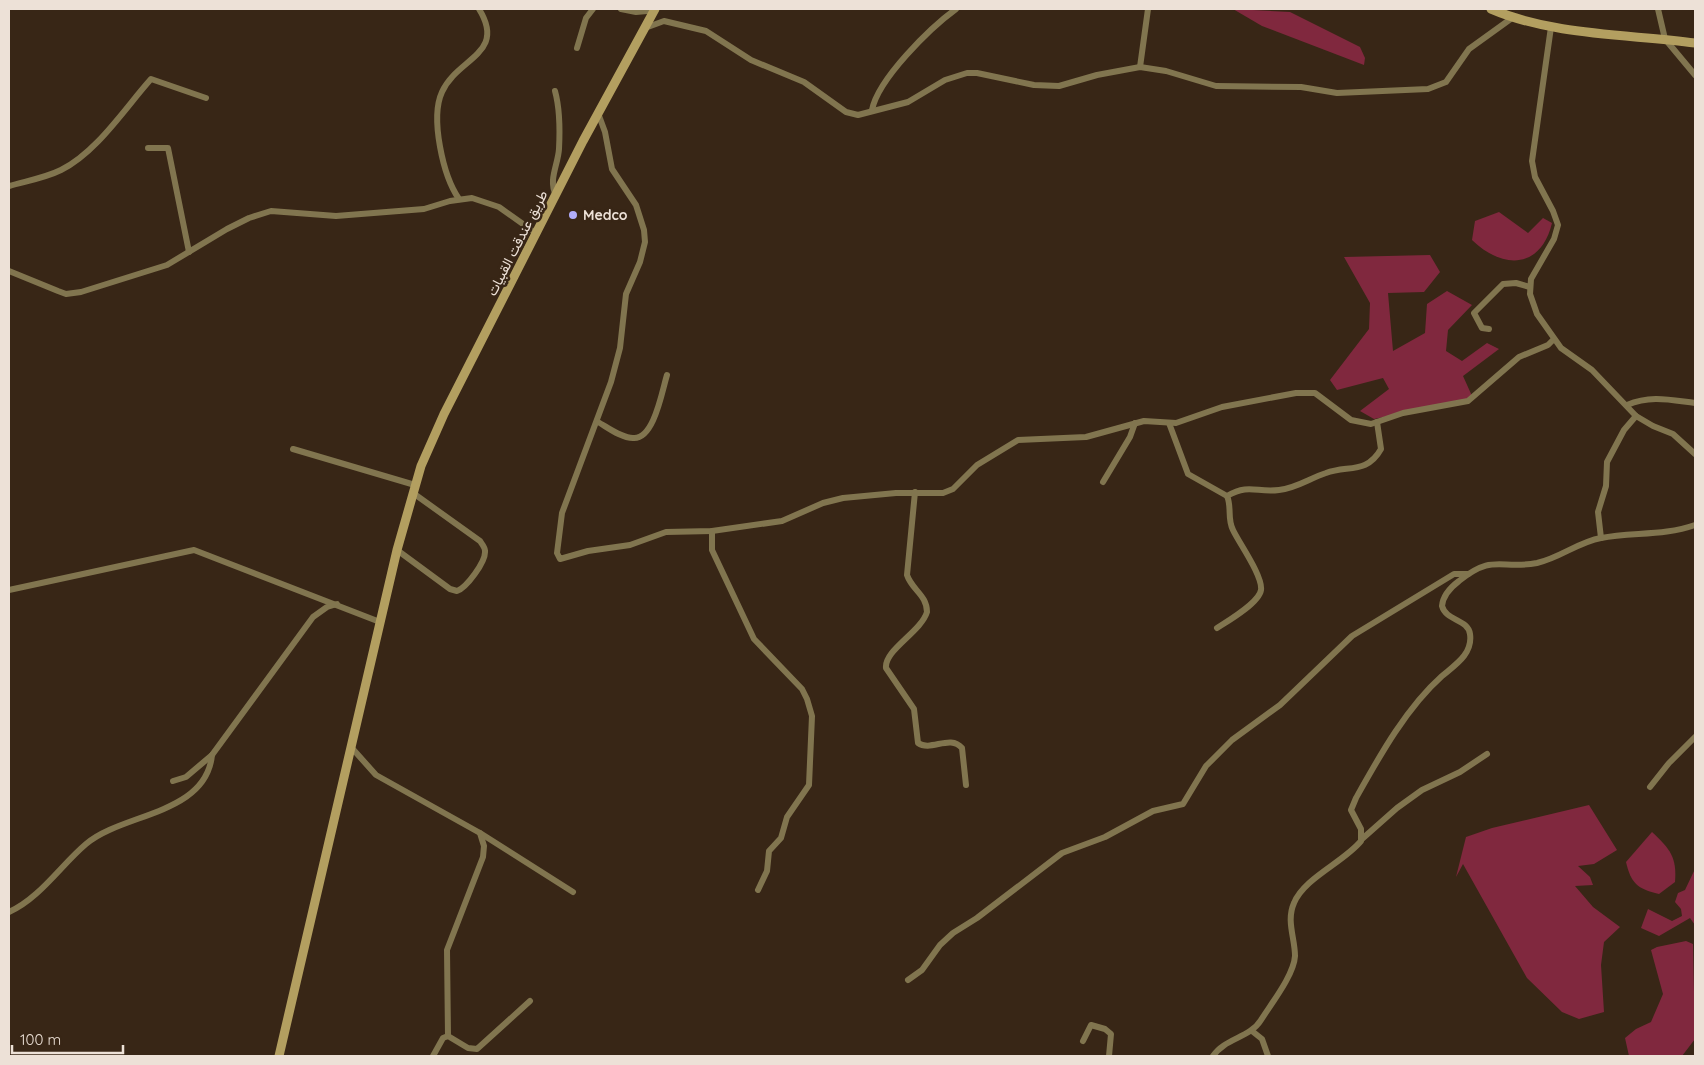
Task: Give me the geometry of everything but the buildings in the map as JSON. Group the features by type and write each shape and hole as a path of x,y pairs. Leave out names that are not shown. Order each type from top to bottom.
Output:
{"main road":[{"path":"1491,9 1512,18 1551,27 1695,43"},
{"name":"طريق عندقت القبيات","path":"279,1056 397,550 428,446 598,113 644,28 649,12"}],"street":[{"path":"460,199 448,180 442,160 439,103 445,86 488,39 488,25 479,9"},
{"path":"577,48 586,18 593,9"},
{"path":"621,9 649,12"},
{"path":"872,110 878,94 904,59 933,28 956,9"},
{"path":"1140,67 1148,9"},
{"path":"1658,9 1665,39 1695,75"},
{"path":"644,28 664,22 706,31 767,68 804,82 852,114 908,102 945,80 967,72 1034,86 1059,86 1097,75 1140,67 1166,71 1216,86 1301,87 1337,93 1428,89 1446,82 1469,49 1512,18"},
{"path":"1551,27 1532,161 1535,177 1553,211 1558,226 1554,239 1534,273 1530,287 1532,304 1553,340 1561,348 1592,370 1636,416 1652,426 1673,434 1695,454"},
{"path":"9,186 50,174 76,160 117,120 151,79 206,98"},
{"path":"555,91 558,110 559,151 552,184 556,195"},
{"path":"598,113 612,169 636,205 644,230 645,242 640,262 626,294 620,348 598,422 562,513 557,553 558,558 562,559 588,551 630,545 666,532 712,531 787,520 823,503 843,498 948,491 978,465 1018,440 1086,437 1135,423 1183,421 1222,407 1305,392 1322,396 1351,420 1366,424 1377,422 1403,413 1468,401 1518,357 1548,345 1553,340"},
{"path":"148,148 168,148 190,252"},
{"path":"9,270 58,291 74,294 167,265 242,222 271,211 336,216 424,209 460,199 472,198 486,201 512,215 537,234"},
{"path":"1489,329 1482,328 1474,313 1502,284 1516,283 1530,287"},
{"path":"598,422 629,438 645,434 653,421 667,375"},
{"path":"1627,405 1648,398 1670,398 1695,403"},
{"path":"1602,538 1598,512 1606,486 1607,462 1624,430 1636,416"},
{"path":"1227,496 1245,488 1270,490 1290,488 1304,484 1327,472 1359,468 1375,457 1381,449 1377,422"},
{"path":"1103,482 1130,437 1135,423"},
{"path":"1169,423 1188,474 1227,496 1230,502 1232,528 1249,559 1261,588 1254,600 1217,628"},
{"path":"293,449 414,489 480,541 485,548 485,555 467,585 457,591 450,589 397,550"},
{"path":"915,492 907,575 911,584 923,595 927,612 921,624 888,656 886,668 914,710 918,743 926,746 949,742 962,748 966,785"},
{"path":"1362,839 1361,829 1351,810 1360,791 1404,721 1433,685 1465,656 1469,646 1470,630 1462,623 1448,616 1442,606 1446,595 1468,574 1485,564 1518,564 1543,561 1602,538 1666,532 1695,525"},
{"path":"712,531 712,550 754,639 802,689 812,716 809,785 787,817 781,838 770,851 767,871 758,890"},
{"path":"9,590 194,550 380,622"},
{"path":"908,980 922,970 947,938 1062,853 1111,835 1153,811 1183,804 1206,766 1232,740 1280,706 1352,636 1454,574 1468,574"},
{"path":"173,781 186,777 212,756 313,617 327,607 337,604"},
{"path":"1650,787 1669,763 1695,737"},
{"path":"351,747 364,764 376,775 480,833 572,892"},
{"path":"1213,1056 1221,1047 1252,1031 1292,969 1295,955 1291,914 1297,897 1355,848 1362,839 1397,808 1422,790 1460,772 1486,754"},
{"path":"9,912 29,898 100,833 156,813 194,789 208,772 212,756"},
{"path":"448,1036 447,950 483,857 484,846 480,833"},
{"path":"448,1036 468,1048 477,1049 530,1001"},
{"path":"1084,1041 1090,1025 1105,1029 1111,1034 1109,1056"},
{"path":"1252,1031 1262,1039 1268,1056"},
{"path":"433,1056 443,1038 448,1036"}],"shaded area":[{"path":"1233,9 1290,12 1360,47 1365,58 1364,65 1262,26"},
{"path":"1499,212 1528,233 1543,218 1552,223 1547,238 1530,257 1520,260 1508,260 1484,250 1472,240 1475,221"},
{"path":"1430,255 1440,272 1424,292 1388,293 1393,351 1425,333 1427,304 1447,291 1472,305 1448,330 1446,351 1462,361 1487,343 1499,349 1463,376 1472,396 1466,400 1374,419 1360,411 1389,389 1383,378 1337,390 1330,380 1369,329 1370,303 1344,257"},
{"path":"1589,805 1617,850 1594,864 1578,866 1590,877 1593,885 1575,886 1593,907 1620,927 1604,942 1601,965 1604,1012 1579,1019 1562,1012 1527,978 1463,864 1456,877 1466,837 1492,828"},
{"path":"1652,832 1668,849 1675,866 1675,882 1659,894 1645,890 1636,884 1630,875 1626,862"},
{"path":"1695,869 1695,925 1690,918 1659,936 1641,928 1648,909 1672,921 1682,916 1681,909 1675,902 1678,893 1685,890"},
{"path":"1686,941 1693,944 1695,1039 1682,1056 1629,1056 1625,1038 1636,1029 1651,1022 1663,994 1651,950"}],"place":[{"name":"Medco","path":"573,215"}]}
